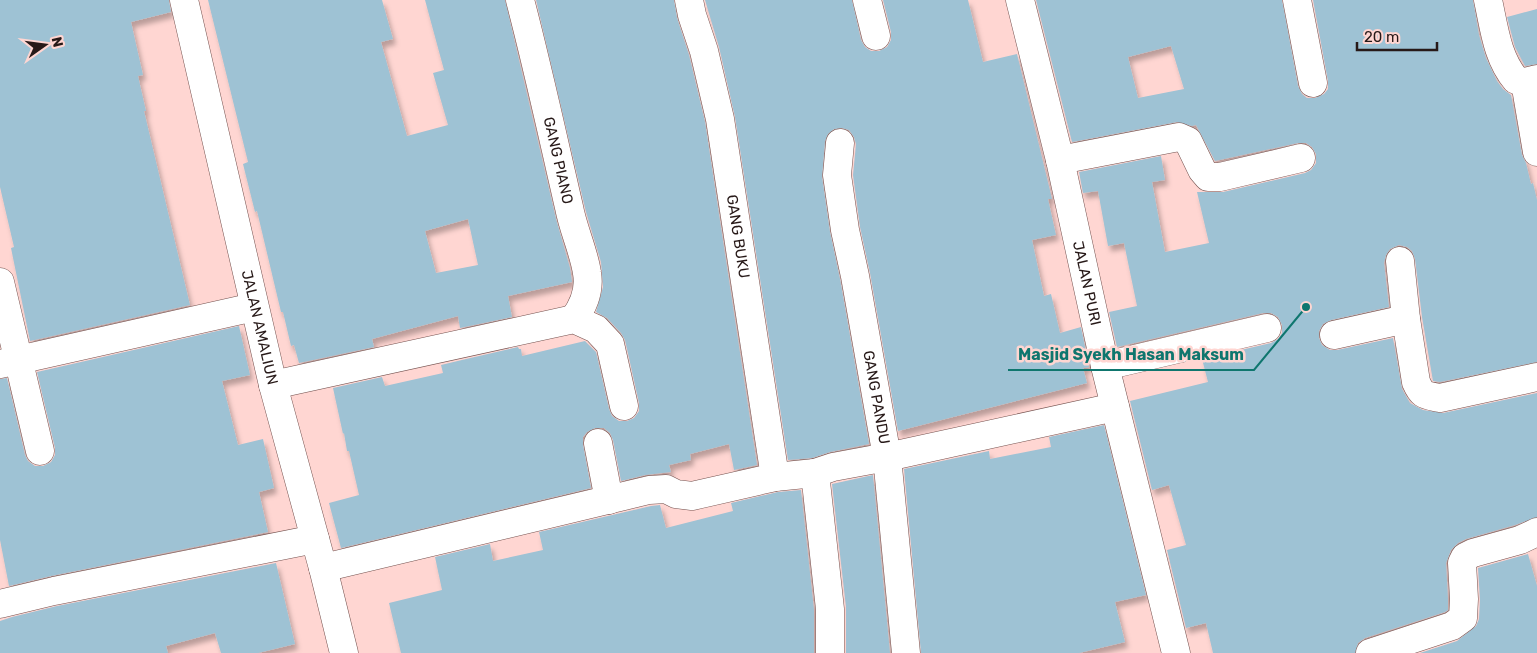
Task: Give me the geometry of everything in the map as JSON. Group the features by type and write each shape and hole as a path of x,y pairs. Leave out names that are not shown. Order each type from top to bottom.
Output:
{"street":[{"name":"JALAN AMALIUN","path":"184,0 273,385 344,653"},
{"name":"GANG PIANO","path":"520,0 532,44 570,216 588,274 584,305 574,319"},
{"name":"GANG BUKU","path":"689,0 704,50 720,119 775,477"},
{"path":"867,0 876,36"},
{"name":"JALAN PURI","path":"1020,0 1060,160 1170,652"},
{"path":"1297,0 1313,83"},
{"path":"1488,0 1500,54 1508,71 1516,80 1531,80 1537,152"},
{"path":"1060,160 1180,138 1188,141 1202,170 1208,177 1220,177 1300,158"},
{"name":"GANG PANDU","path":"840,143 837,175 845,230 887,457 906,653"},
{"path":"1400,261 1406,319 1419,391 1424,395 1440,398 1537,377"},
{"path":"0,282 10,362 40,451"},
{"path":"10,362 254,307"},
{"path":"273,385 574,319 596,329 610,344 624,406"},
{"path":"1334,334 1406,319"},
{"path":"1106,366 1266,328"},
{"path":"323,568 649,490 666,489 676,494 692,496 775,477 815,473 833,467 1115,407"},
{"path":"598,443 609,500"},
{"path":"815,473 830,609 830,653"},
{"path":"1370,653 1452,626 1463,618 1462,563 1465,557 1520,540 1537,532"},
{"path":"0,604 315,539"}],"building":[{"path":"0,0 169,0 171,12 131,22 143,75 138,76 146,111 144,111 190,305 30,341 11,248 14,247 0,187"},
{"path":"208,0 382,0 393,39 381,42 407,136 448,125 433,73 444,70 425,0 505,0 572,282 508,296 512,317 460,328 458,316 372,339 374,347 299,363 294,345 291,346 283,312 281,312 257,211 255,212 243,164 248,162","holes":["468,219 478,265 436,273 425,231"]},
{"path":"536,0 674,0 677,18 689,55 705,122 757,465 734,470 729,444 690,454 691,460 669,465 671,472 645,475 621,481 610,433 604,428 595,428 587,432 583,437 591,488 341,548 329,503 359,495 333,388 382,377 385,386 443,373 441,365 518,347 521,349 522,356 585,341 596,352 612,416 619,421 627,421 634,418 639,411 639,403 625,340 607,318 596,312 603,287 601,262 586,212"},
{"path":"705,0 852,0 861,40 865,47 871,51 879,51 887,47 891,40 891,32 883,0 968,0 983,62 1017,54 1052,199 1048,199 1056,235 1032,240 1044,296 1051,294 1060,333 1081,327 1089,367 1083,368 1087,383 898,431 860,227 853,175 856,144 849,130 842,128 834,129 828,134 825,141 822,177 830,232 869,444 830,452 812,458 788,460 735,117 719,47"},
{"path":"1036,0 1282,0 1298,86 1302,94 1307,98 1315,98 1324,94 1328,89 1328,81 1313,0 1473,0 1479,35 1486,58 1497,81 1511,95 1522,155 1531,184 1533,183 1537,200 1537,362 1440,382 1433,381 1422,317 1415,259 1412,251 1407,247 1399,245 1390,249 1384,263 1389,307 1331,320 1323,324 1319,331 1322,345 1330,350 1393,338 1402,389 1410,403 1423,410 1443,413 1537,393 1537,517 1466,539 1458,543 1451,550 1446,563 1448,610 1365,638 1358,643 1355,653 1213,653 1206,623 1186,628 1167,550 1186,545 1169,485 1152,490 1130,401 1208,382 1202,359 1271,343 1278,339 1282,333 1282,325 1278,317 1271,313 1263,313 1117,347 1109,312 1137,306 1124,243 1108,246 1098,191 1083,193 1079,172 1161,156 1165,180 1152,182 1165,252 1209,243 1197,192 1223,192 1305,173 1311,170 1316,163 1316,154 1312,147 1306,143 1298,143 1215,161 1196,125 1192,126 1177,122 1072,142","holes":["1171,46 1184,89 1138,98 1128,57"]},
{"path":"1537,9 1537,64 1525,66 1515,47 1507,17"},
{"path":"239,326 250,375 222,381 238,445 263,439 274,488 259,492 268,532 9,586 0,540 0,379 7,378 25,455 28,461 35,466 43,466 51,462 55,455 55,448 37,372"},
{"path":"1104,425 1146,595 1115,602 1125,642 1079,653 921,653 904,469 989,451 990,459 1051,447 1049,437"},
{"path":"873,475 890,653 846,653 846,607 832,484"},
{"path":"801,490 814,610 814,653 401,653 389,603 442,590 435,557 490,544 493,561 543,550 539,532 651,506 660,505 666,528 733,511 731,503 778,492"},
{"path":"1528,554 1537,586 1537,653 1420,653 1457,641 1476,626 1479,619 1480,600 1478,568"},
{"path":"276,563 295,644 258,653 221,653 215,633 166,646 168,653 0,653 0,621 12,617 57,606"}],"place":[{"name":"Masjid Syekh Hasan Maksum","path":"1306,307"}]}
